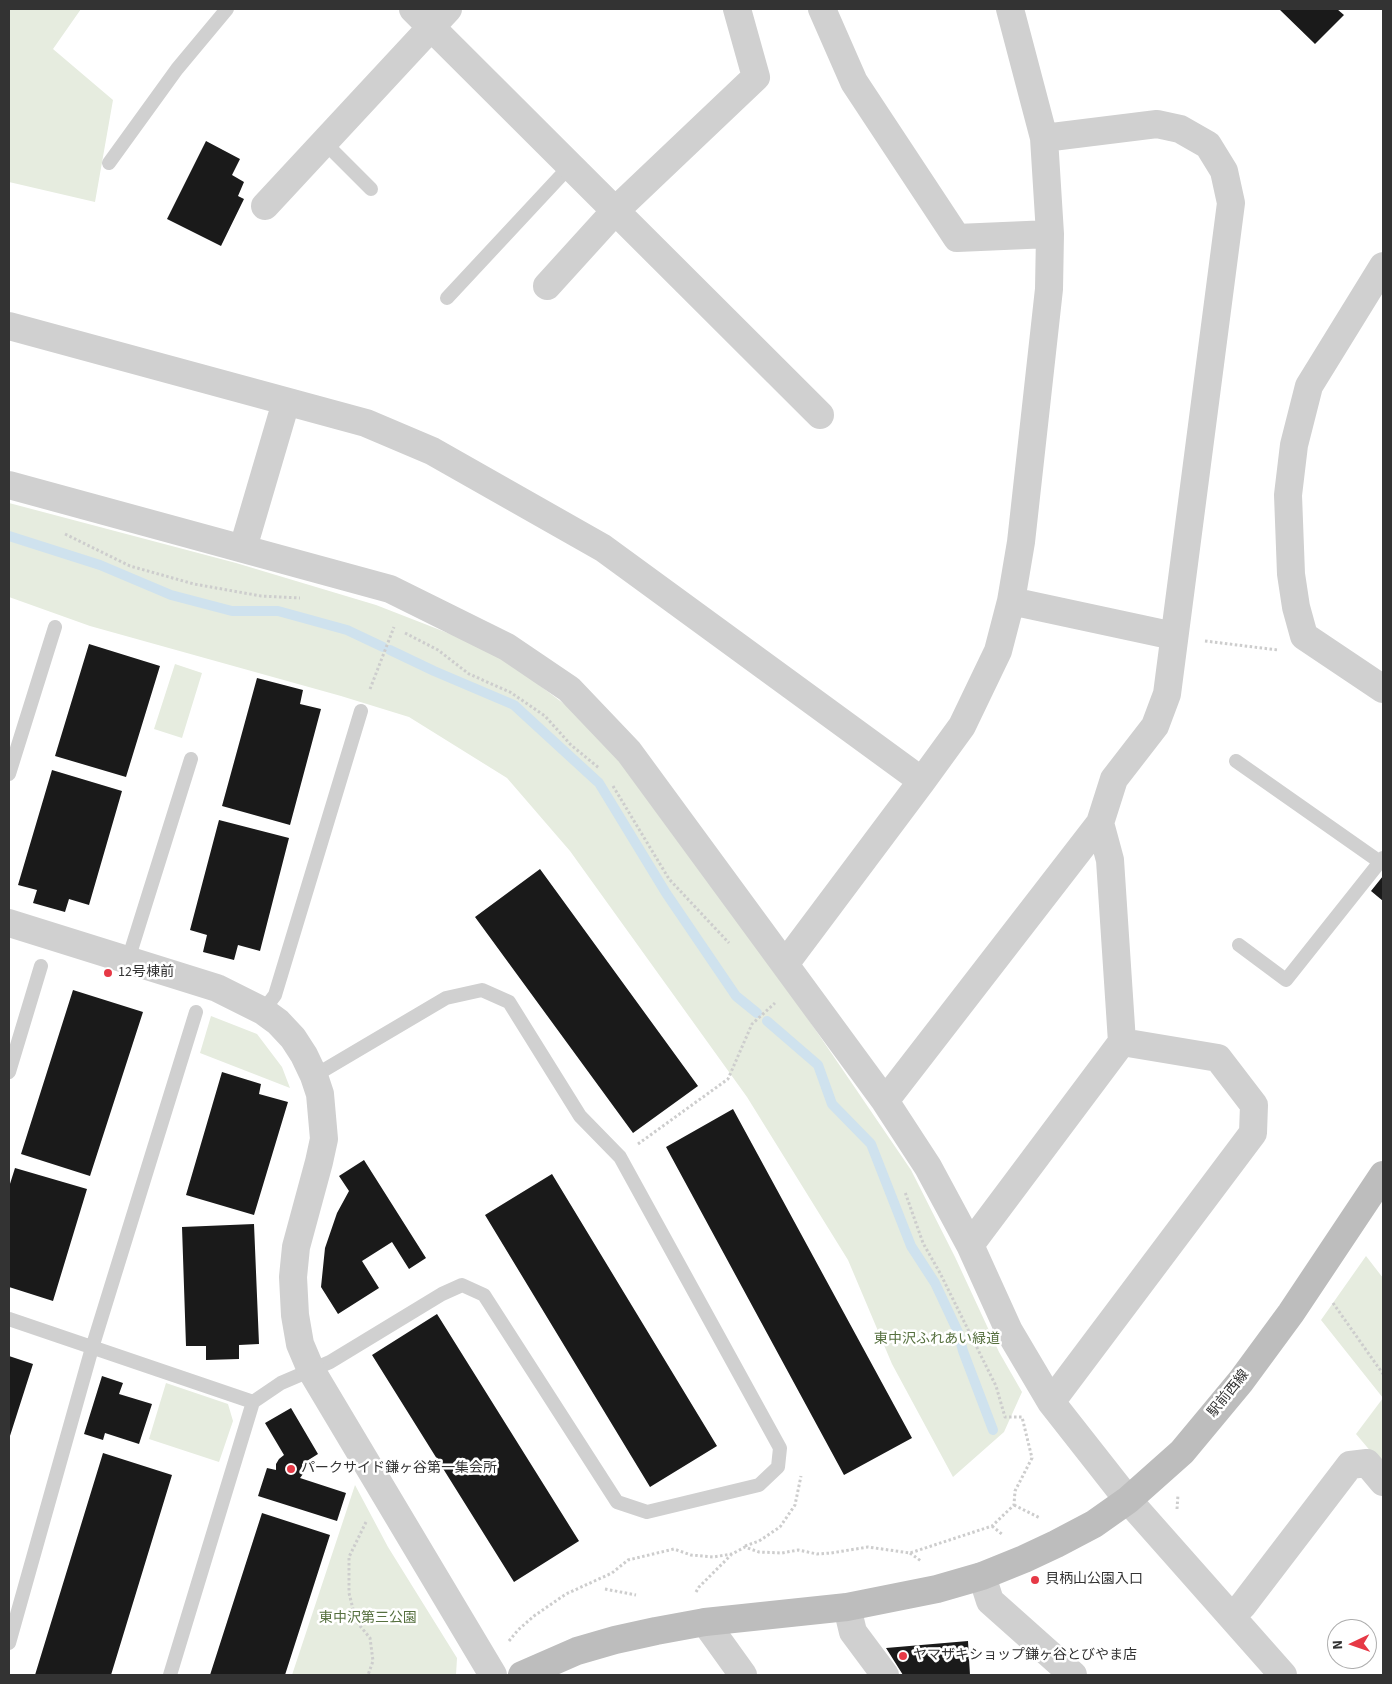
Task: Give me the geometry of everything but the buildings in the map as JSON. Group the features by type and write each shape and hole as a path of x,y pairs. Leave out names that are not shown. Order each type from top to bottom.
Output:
{"street":[{"path":"547,286 616,210 756,77 737,9"},
{"path":"822,9 854,82 957,238 1050,234"},
{"path":"785,964 962,726 998,651 1012,601 1021,542 1048,299 1050,234 1044,138 1010,9"},
{"path":"265,206 325,143 431,14 570,166 820,414"},
{"path":"885,1101 1100,823 1114,779 1155,726 1167,694 1231,203 1224,170 1208,145 1180,129 1157,124 1044,138"},
{"path":"1383,266 1309,386 1294,445 1288,495 1291,574 1296,607 1304,636 1383,689"},
{"path":"9,326 366,423 432,451 603,548 922,782"},
{"path":"243,548 286,402"},
{"path":"9,485 390,589 507,647 569,689 629,752 885,1101 928,1167 970,1245 1009,1331 1051,1402 1128,1500 1283,1675"},
{"path":"1012,601 1174,636"},
{"path":"970,1245 1122,1042 1110,860 1100,823"},
{"path":"9,923 217,988 263,1011 278,1022 293,1038 304,1055 320,1094 324,1139 296,1247 293,1277 295,1315 300,1344 311,1370 492,1675"},
{"path":"1051,1402 1253,1133 1254,1105 1218,1058 1122,1042"},
{"name":"駅前西線","path":"539,1672 577,1651 615,1640 705,1622 847,1606 937,1589 982,1576 1024,1559 1094,1524 1128,1500 1182,1452 1240,1381 1291,1313 1383,1176"},
{"path":"1232,1616 1243,1605 1350,1465 1367,1463 1383,1482"},
{"path":"982,1576 990,1601 1073,1675"},
{"path":"847,1606 853,1632 885,1675"},
{"path":"705,1622 744,1675"}],"lane":[{"path":"109,163 178,68 227,9"},
{"path":"325,143 371,189"},
{"path":"446,298 570,166"},
{"path":"9,774 55,626"},
{"path":"263,1011 275,995 361,711"},
{"path":"128,960 191,759"},
{"path":"1236,761 1381,860 1286,980 1239,945"},
{"path":"9,1072 41,966"},
{"path":"170,1675 253,1402 281,1383 330,1362 442,1294 462,1286 484,1295 617,1502 647,1512 759,1485 778,1467 780,1448 620,1157 580,1116 509,1002 482,990 446,998 314,1076"},
{"path":"9,1643 92,1348 196,1012"},
{"path":"9,1319 253,1402"}],"path":[{"path":"60,531 130,566 194,584 261,596 301,598"},
{"path":"387,624 438,650 469,674 510,692 538,711 545,716 571,745 605,773"},
{"path":"361,711 394,627"},
{"path":"1174,636 1278,650 1304,636"},
{"path":"610,780 669,879 721,933 733,949"},
{"path":"769,995 781,1011"},
{"path":"620,1157 728,1078 752,1024 775,1003"},
{"path":"745,1547 759,1552 782,1553 798,1550 817,1554 868,1547 910,1553 992,1526 1014,1504 1015,1492 1032,1458 1022,1417 1005,1417 996,1386 940,1272 923,1243 903,1187"},
{"path":"1332,1301 1383,1374"},
{"path":"699,1587 732,1554 759,1541 780,1527 795,1505 801,1474"},
{"path":"1014,1504 1042,1520"},
{"path":"366,1522 349,1557 349,1593 356,1621 370,1638 373,1661 368,1675"},
{"path":"504,1648 518,1630 534,1616 566,1594 612,1573 628,1560 674,1549 691,1555 713,1557 732,1554"},
{"path":"605,1589 636,1595"}],"green space":[{"path":"9,9 81,9 53,49 113,100 95,202 9,182"},
{"name":"東中沢ふれあい緑道","path":"9,503 236,563 376,605 453,635 510,663 592,725 742,922 911,1170 955,1257 999,1352 1022,1392 1004,1432 953,1477 892,1364 848,1260 747,1097 570,851 507,778 409,717 341,696 90,626 9,597"},
{"path":"175,664 202,673 182,738 154,729"},
{"path":"211,1016 257,1034 282,1067 290,1088 200,1053"},
{"path":"1366,1256 1383,1278 1383,1398 1321,1320"},
{"path":"166,1383 228,1404 233,1421 219,1462 149,1439"},
{"path":"1383,1398 1383,1466 1356,1434"},
{"name":"東中沢第三公園","path":"355,1485 388,1547 457,1658 456,1675 292,1675"}],"waterway":[{"path":"9,536 100,565 171,595 232,611 278,611 347,630 383,647"},
{"path":"390,650 514,705 599,783 666,893 736,996 757,1013"},
{"path":"767,1021 818,1065 832,1104 871,1144 911,1246 935,1283 958,1332 963,1351 993,1430"}],"place":[{"name":"12号棟前","path":"108,973"},
{"name":"パークサイド鎌ヶ谷第一集会所","path":"291,1469"},
{"name":"貝柄山公園入口","path":"1035,1580"},
{"name":"ヤマザキショップ鎌ヶ谷とびやま店","path":"903,1656"}]}
